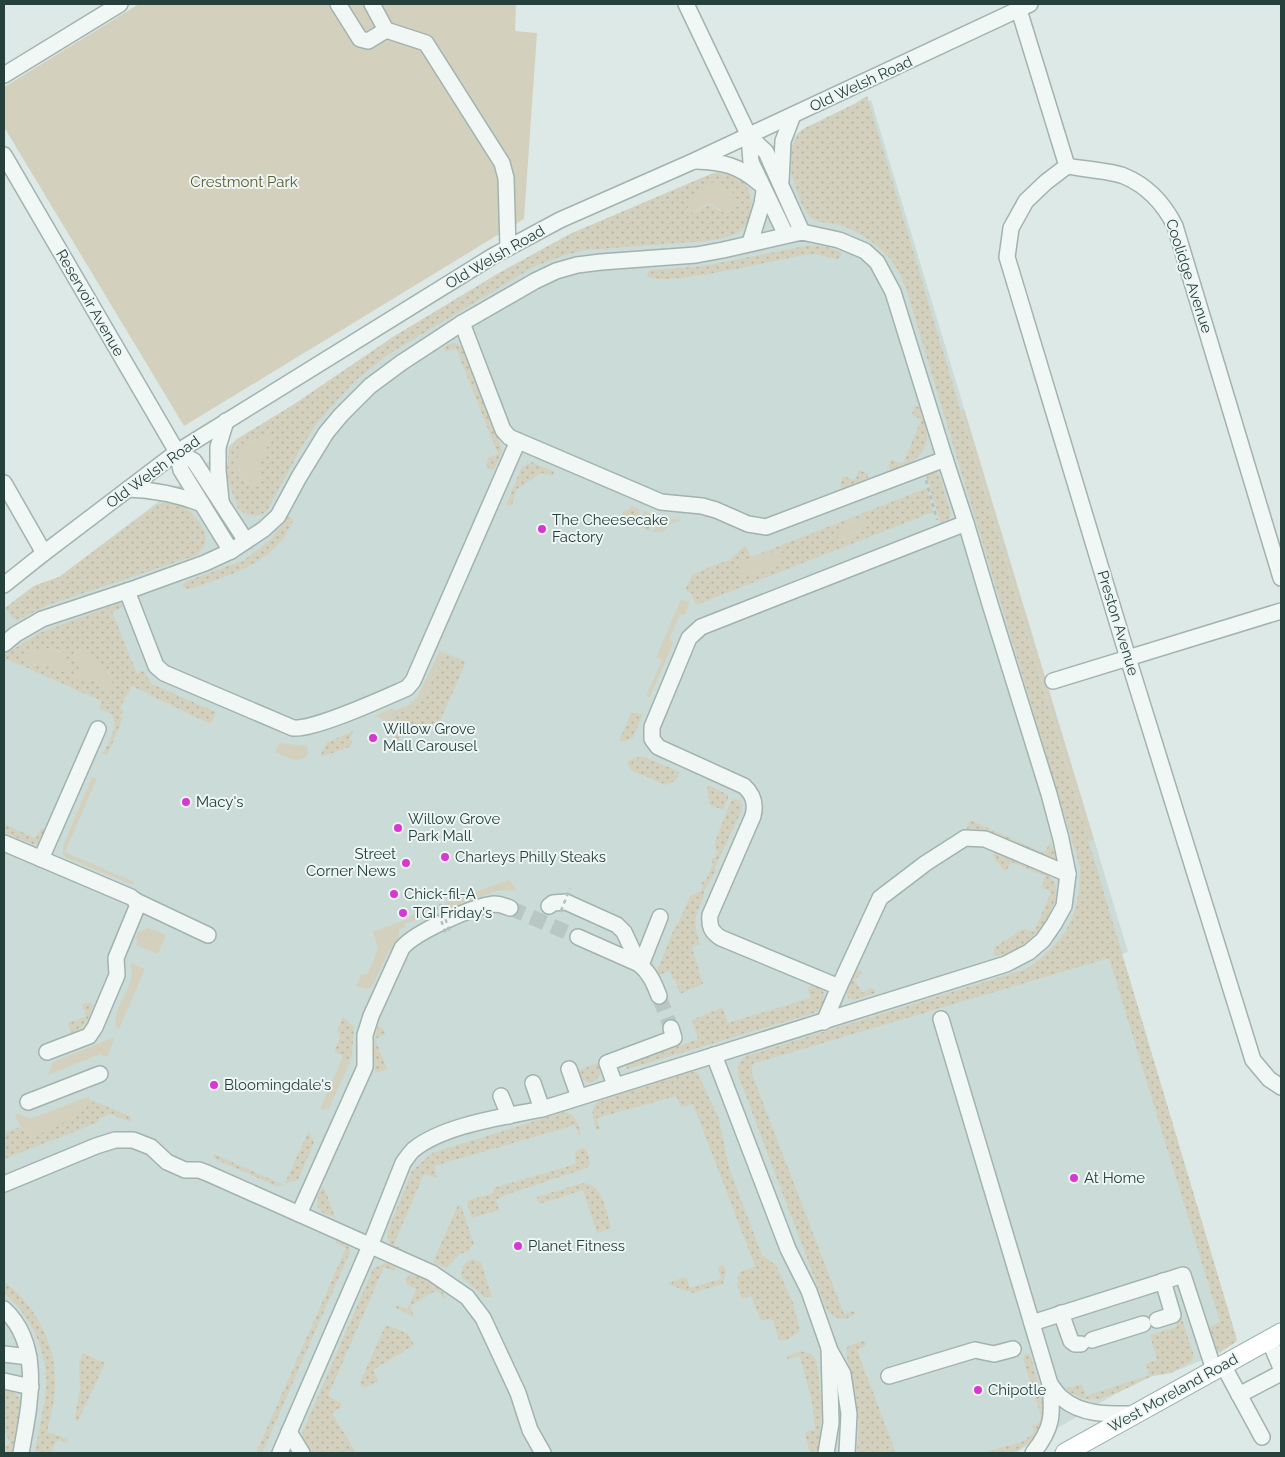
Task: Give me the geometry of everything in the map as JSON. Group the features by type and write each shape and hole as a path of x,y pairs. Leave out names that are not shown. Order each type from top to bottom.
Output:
{"main road":[{"name":"West Moreland Road","path":"1065,1453 1275,1337"}],"street":[{"path":"4,75 120,4"},
{"path":"338,4 360,39 368,41 386,30"},
{"path":"372,4 386,30 426,43 502,163 506,178 508,248"},
{"path":"686,4 749,136 751,162 786,235"},
{"path":"1025,7 1067,166"},
{"name":"Old Welsh Road","path":"4,585 177,452 508,248 560,220 749,136 1025,7"},
{"path":"781,182 784,141 793,115"},
{"path":"749,136 766,152 802,232"},
{"name":"Reservoir Avenue","path":"4,155 177,452"},
{"path":"694,161 718,162 737,168 746,172 762,188 762,204 750,243"},
{"name":"Coolidge Avenue","path":"1067,166 1123,175 1146,188 1166,208 1175,226 1281,578"},
{"name":"Preston Avenue","path":"1067,166 1026,201 1011,228 1007,258 1128,658 1253,1060 1269,1080 1281,1087"},
{"path":"4,644 16,634 42,619 178,573 231,551 264,529 278,516 315,449 340,414 370,386 462,323 535,281 556,272 577,265 600,262 696,255 802,232 839,240 865,252 877,262 893,292 1049,794 1068,874 1064,906 1043,940 1029,952 1006,964 542,1109 470,1125 434,1137 412,1151 403,1163 286,1445 302,1453"},
{"path":"462,323 503,430 509,437 661,502 702,506 748,524 766,527 944,459"},
{"path":"222,504 218,470 218,447 226,421"},
{"path":"127,591 156,666 164,673 293,728 305,728 340,716 407,688 413,681 518,441"},
{"path":"177,452 181,470 231,551"},
{"path":"177,452 194,461 246,541"},
{"path":"4,483 44,553"},
{"path":"128,489 170,493 202,504"},
{"path":"839,988 713,933 710,925 710,915 753,816 755,810 754,799 744,786 658,747 652,739 652,727 689,638 701,627 966,523"},
{"path":"1053,681 1281,611"},
{"path":"41,859 98,729"},
{"path":"824,1022 880,898 926,863 965,838 985,839 1068,874"},
{"path":"4,843 208,935"},
{"path":"47,1052 88,1036 95,1027 117,975 116,958 137,908 136,901"},
{"path":"555,908 553,903 566,902 617,925 624,932 640,964 654,981 659,996"},
{"path":"299,1214 365,1067 365,1035 371,1016 402,948 418,934 467,913 493,904 500,904 510,908"},
{"path":"640,964 660,917"},
{"path":"578,937 640,964"},
{"path":"941,1019 1050,1384 1052,1411 1050,1426 1033,1453"},
{"path":"615,1085 605,1059 639,1046 674,1038 671,1028"},
{"path":"714,1055 788,1249 810,1292 829,1348 843,1374 849,1414 847,1453"},
{"path":"568,1069 579,1097"},
{"path":"28,1102 100,1074"},
{"path":"532,1083 542,1109"},
{"path":"501,1096 509,1116"},
{"path":"4,1184 96,1146 115,1140 126,1139 150,1147 168,1162 185,1170 199,1170 207,1173 432,1274 467,1297 488,1326 518,1393 530,1430 543,1453"},
{"path":"1032,1322 1183,1275 1219,1368 1239,1395 1262,1438"},
{"path":"1061,1313 1071,1341 1075,1344 1173,1315 1163,1281"},
{"path":"4,1309 24,1338 29,1357 31,1387 21,1453"},
{"path":"1275,1337 1281,1368"},
{"path":"826,1453 831,1423 829,1348"},
{"path":"889,1376 975,1350 994,1354 1013,1349"},
{"path":"4,1354 29,1357"},
{"path":"1239,1395 1281,1373"},
{"path":"4,1381 31,1387"},
{"path":"1050,1384 1063,1400 1078,1408 1100,1414 1136,1414"}],"path":[{"path":"926,479 939,524"},
{"path":"555,908 570,888"},
{"path":"440,904 450,932"},
{"path":"436,906 446,934"}],"shaded area":[{"name":"Willow Grove Park Mall","path":"871,100 1128,952 1122,954 1237,1340 1219,1353 1171,1373 1152,1376 1117,1393 1015,1453 4,1453 4,609 34,586 59,577 237,439 293,405 393,337 499,273 570,234 711,174"}],"green space":[{"name":"Crestmont Park","path":"139,4 516,4 515,31 537,33 524,219 184,426 4,127 4,87"},
{"path":"867,96 1237,1340 1219,1353 1208,1328 1220,1322 1109,958 755,1063 752,1066 752,1074 844,1314 854,1311 855,1315 851,1317 838,1318 831,1314 825,1306 738,1075 739,1064 746,1056 1026,969 1051,949 1068,927 1077,900 1079,885 1080,867 906,288 892,261 873,242 846,227 819,222 813,219 803,206 795,185 787,145 793,145 798,133 803,129"},
{"path":"730,170 740,177 749,190 751,198 751,214 748,222 737,233 707,241 585,250 533,267 389,354 354,382 316,424 267,511 252,516 238,508 222,464 228,463 229,449 237,439 293,405 393,337 499,273 570,234 711,174 728,175","holes":["692,195 736,202 729,212 723,212 710,205 694,213 687,210","261,437 271,439 260,461 258,481 247,484 237,467 244,450 251,441"]},
{"path":"714,182 732,191 736,202 731,210 725,212 707,204 693,212 687,213 694,192 702,186"},
{"path":"810,245 827,247 841,252 842,256 837,259 814,254 804,255 696,276 656,279 647,276 648,271 652,270 704,266"},
{"path":"455,343 461,346 463,350 502,449 494,470 489,469 486,465 488,458 498,454 456,348 445,352 444,348 447,345"},
{"path":"915,406 921,408 926,425 927,435 924,448 921,454 911,463 891,470 889,466 891,460 903,464 921,420 912,414"},
{"path":"964,409 1094,840 1089,841 961,410"},
{"path":"266,435 271,439 260,461 258,481 251,486 244,479 235,461 248,443"},
{"path":"532,462 554,472 553,476 541,473 517,489 511,507 506,505 521,469"},
{"path":"924,469 934,469 940,475 951,514 946,523 941,525"},
{"path":"859,470 868,474 868,478 845,488 840,487 843,476 855,480"},
{"path":"927,488 933,512 696,605 691,593 685,590 692,575 730,560 745,545 751,557","holes":["865,518 863,530 852,538 842,540 842,529 853,520","779,552 781,563 754,575 744,575 741,562 766,553"]},
{"path":"174,499 194,516 205,533 205,543 197,555 48,605 16,621 5,608 34,586 59,577 156,505 166,502 173,504"},
{"path":"631,506 641,510 638,517 656,525 652,526 649,531 625,520 626,517 622,515"},
{"path":"644,511 664,518 681,520 668,525 666,530 662,532 652,532 660,523 642,516"},
{"path":"289,516 293,521 285,535 275,548 263,558 220,579 190,589 183,588 183,584 187,581 244,560 269,541"},
{"path":"861,518 868,519 868,526 852,538 838,539 837,535 845,526"},
{"path":"780,552 784,556 782,562 769,570 758,574 744,575 739,568 741,562 766,553"},
{"path":"681,599 690,603 685,614 680,615 670,636 673,643 650,697 646,696 662,660 656,658"},
{"path":"120,603 123,605 121,608 112,612 137,674 143,671 152,684 216,712 210,724 132,686 120,707 123,711 120,717 123,718 107,756 103,754 115,723 111,714 99,709 102,701 7,659 4,664 4,655 39,633","holes":["49,648 63,652 72,670 57,670 42,663 34,665 26,652","76,649 92,658 110,672 110,675 101,686 96,680 88,682 83,671 76,664 74,651"]},
{"path":"49,648 63,653 73,669 72,671 57,670 42,663 29,664 22,659 22,654"},
{"path":"76,649 87,653 108,669 113,684 111,689 105,690 96,680 84,682 76,679 76,674 83,671 76,664 74,651"},
{"path":"442,651 445,653 419,703 385,720 374,716 393,708 394,711 408,705 417,698 439,653"},
{"path":"445,653 466,662 440,721 399,737 400,741 396,742 389,722 385,720 425,694"},
{"path":"631,713 643,714 633,738 627,741 619,741"},
{"path":"353,731 350,738 352,742 350,747 320,756 326,743"},
{"path":"280,743 307,746 308,753 306,757 296,761 275,752"},
{"path":"642,756 680,772 675,781 666,785 630,770 627,761"},
{"path":"92,777 97,778 65,852 134,882 133,885 63,855 63,846"},
{"path":"709,785 728,795 723,810 710,805 707,789"},
{"path":"734,799 739,800 742,810 715,867 716,871 704,891 696,917 700,945 692,947 703,984 680,994 670,971 656,976 657,971 676,924 678,924 690,896 701,891 703,887 701,883 706,880 713,864 711,859 716,857 717,853 714,844 731,801"},
{"path":"970,820 1044,853 1051,842 1056,858 1051,860 985,830 966,831"},
{"path":"4,824 35,838 41,828 44,831 38,844 33,845 4,832"},
{"path":"995,851 1048,875 1056,886 1056,897 1053,906 1038,931 1032,938 1016,949 998,956 994,955 994,948 1021,930 1026,929 1034,932 1051,892 1042,887 1045,876 1011,862 1007,870 1004,871 993,856"},
{"path":"509,880 517,890 496,891 453,908 444,903"},
{"path":"430,908 431,914 404,924 405,926 399,930 399,936 387,954 372,987 366,989 356,986 361,975 368,973 378,949 373,932"},
{"path":"149,928 166,935 158,954 136,945 138,940 135,939 138,932"},
{"path":"131,963 145,969 119,1029 116,1026 117,1014 131,979"},
{"path":"857,969 862,973 854,980 863,993 870,988 874,989 875,993 854,1000 848,998 846,991"},
{"path":"813,984 821,987 824,995 823,1005 814,1013 627,1069 626,1065 698,1039 692,1020 721,1008 728,1023 810,998 808,989"},
{"path":"90,1002 93,1006 85,1023 80,1029 71,1033 68,1023 86,1016 82,1005"},
{"path":"343,1017 354,1027 350,1062 342,1059 342,1055 334,1052 340,1038 337,1031"},
{"path":"378,1027 383,1028 386,1034 375,1039 387,1069 376,1073 374,1050 375,1037 376,1031"},
{"path":"115,1037 107,1057 100,1054 48,1075 53,1062"},
{"path":"342,1059 350,1062 329,1108 320,1109"},
{"path":"597,1063 601,1073 596,1080 590,1083 581,1079 578,1071"},
{"path":"690,1072 697,1072 719,1119 729,1168 762,1255 776,1265 793,1303 800,1330 794,1336 785,1340 779,1340 773,1320 761,1321 751,1296 742,1299 738,1289 737,1283 740,1272 755,1266 693,1104 681,1107 676,1096 597,1118 600,1129 596,1130 593,1111 599,1101"},
{"path":"90,1096 89,1099 94,1101 88,1106 75,1109 71,1117 45,1132 33,1134 28,1132 23,1129 15,1115 17,1113 30,1119"},
{"path":"94,1101 131,1117 130,1122 110,1114 98,1119 99,1122 4,1159 4,1133 20,1127 26,1132 39,1133 47,1131 68,1119 75,1109 88,1106"},
{"path":"564,1112 574,1117 581,1136 575,1125 434,1166 437,1178 424,1174 394,1244 403,1250 399,1251 390,1245 387,1233 412,1171 432,1153"},
{"path":"308,1132 314,1142 298,1180 285,1183"},
{"path":"581,1148 587,1151 590,1163 587,1168 505,1195 496,1200 499,1210 472,1218 467,1204 469,1200 494,1193 493,1188 576,1164 576,1153"},
{"path":"214,1154 284,1185 276,1186 213,1158"},
{"path":"583,1183 596,1188 600,1193 611,1228 597,1233 583,1190 539,1204 537,1197"},
{"path":"322,1187 324,1187 335,1217 324,1214 317,1206 318,1196"},
{"path":"458,1205 461,1206 474,1244 468,1251 460,1254 446,1268 433,1262"},
{"path":"338,1240 348,1245 350,1252 262,1453 256,1453 346,1248 336,1243"},
{"path":"473,1259 481,1262 492,1297 484,1297 461,1277 465,1263"},
{"path":"385,1263 395,1266 396,1270 384,1267 328,1396 341,1403 341,1407 332,1413 356,1453 311,1453 302,1439 303,1431 373,1269"},
{"path":"720,1266 724,1266 726,1272 723,1284 693,1293 667,1284 684,1277 687,1279 690,1288 721,1279 718,1269"},
{"path":"410,1274 431,1283 446,1298 444,1299 437,1290 410,1306 414,1317 396,1308 398,1305 408,1309 416,1289 406,1284"},
{"path":"4,1281 26,1303 43,1329 49,1343 53,1358 55,1390 47,1432 69,1440 66,1443 57,1439 51,1453 35,1453 46,1388 46,1374 41,1348 30,1323 14,1302 4,1293"},
{"path":"1173,1315 1180,1315 1182,1319 1193,1353 1193,1360 1171,1373 1152,1376 1117,1393 1099,1399 1085,1399 1072,1393 1070,1394 1067,1390 1067,1388 1082,1384 1086,1396 1149,1375 1146,1364 1157,1360 1150,1335 1177,1327"},
{"path":"387,1325 408,1334 414,1345 373,1370 378,1381 364,1388 360,1385 361,1380"},
{"path":"866,1341 867,1345 857,1350 896,1453 885,1451 857,1453 859,1423 846,1351 848,1346"},
{"path":"800,1351 811,1354 816,1360 822,1401 819,1453 810,1453 805,1434 807,1431 815,1430 812,1401 800,1356 787,1359 788,1356"},
{"path":"83,1353 105,1363 78,1421 76,1421 80,1388 79,1362"},
{"path":"1025,1354 1029,1354 1031,1357 1042,1397 1043,1426 1032,1440 1015,1453 982,1453 1022,1442 1034,1433 1032,1426 1040,1420 1041,1417 1023,1358"},
{"path":"4,1390 16,1394 22,1402 13,1453 4,1453 4,1447 10,1442 4,1431"}],"tunnel":[{"path":"510,908 578,937"},
{"path":"659,996 671,1028"}],"place":[{"name":"The Cheesecake Factory","path":"542,529"},
{"name":"Willow Grove Mall Carousel","path":"373,738"},
{"name":"Macy's","path":"186,802"},
{"name":"Willow Grove Park Mall","path":"398,828"},
{"name":"Charleys Philly Steaks","path":"445,857"},
{"name":"Street Corner News","path":"406,863"},
{"name":"Chick-fil-A","path":"394,894"},
{"name":"TGI Friday's","path":"403,913"},
{"name":"Bloomingdale's","path":"214,1085"},
{"name":"At Home","path":"1074,1178"},
{"name":"Planet Fitness","path":"518,1246"},
{"name":"Chipotle","path":"978,1390"}]}
